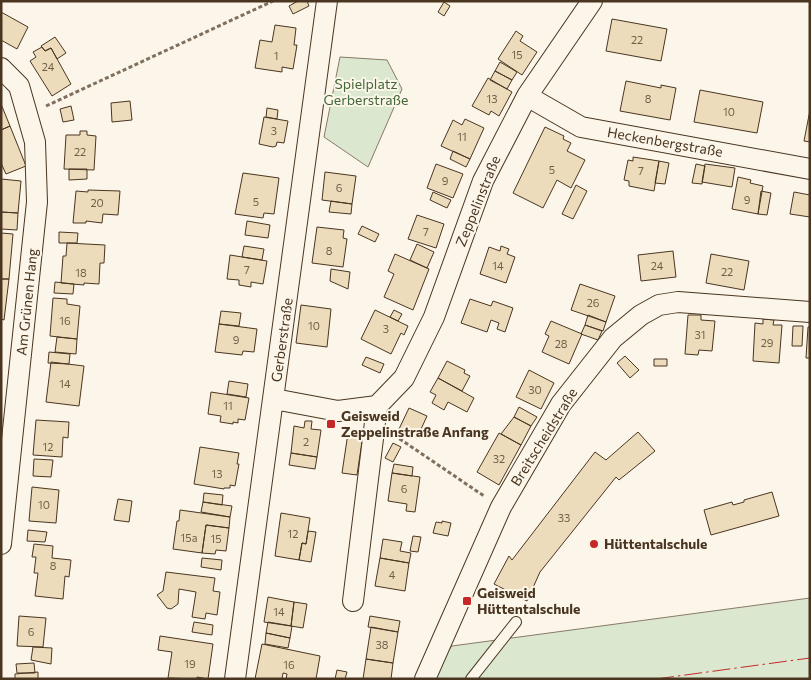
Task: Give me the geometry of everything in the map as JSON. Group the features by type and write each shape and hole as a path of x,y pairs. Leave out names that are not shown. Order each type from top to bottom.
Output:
{"street":[{"name":"Gerberstraße","path":"235,679 327,1"},
{"name":"Zeppelinstraße","path":"377,406 404,378 434,317 483,181 526,96 592,1"},
{"name":"Am Grünen Hang","path":"1,68 19,86 35,142 37,202 1,544"},
{"name":"Heckenbergstraße","path":"526,96 581,126 810,169"},
{"name":"Breitscheidstraße","path":"425,679 501,508 562,404 613,338 640,315 659,305 678,302 810,312"},
{"path":"274,399 338,412 377,406 353,601"}],"lane":[{"path":"471,679 516,622"}],"path":[{"path":"27,115 273,1"},
{"path":"377,406 389,432 501,508"}],"green space":[{"name":"Spielplatz Gerberstraße","path":"340,57 387,60 402,89 368,167 324,137"},
{"path":"810,598 810,679 424,679 452,646"}],"building":[{"path":"298,1 307,1 309,6 293,14 289,6"},
{"path":"444,2 450,6 444,16 438,12"},
{"path":"1,12 28,27 17,49 1,40"},
{"path":"612,19 667,29 661,61 606,51"},
{"path":"275,25 296,28 294,45 297,45 293,69 282,67 282,72 255,68 260,40 272,42"},
{"path":"516,31 523,36 520,41 537,52 522,75 498,59"},
{"path":"55,37 66,53 57,59 51,48 45,51 41,46"},
{"path":"42,47 45,51 51,48 71,84 52,96 30,61 36,57 33,52"},
{"path":"500,62 517,72 512,80 495,71"},
{"path":"495,71 512,80 507,89 490,80"},
{"path":"488,78 512,92 499,116 491,111 489,115 472,106"},
{"path":"626,81 661,88 661,85 676,88 670,120 620,111"},
{"path":"700,90 763,102 757,133 694,122"},
{"path":"130,101 132,120 112,122 111,103"},
{"path":"1,104 10,126 1,130"},
{"path":"71,106 74,120 63,122 60,109"},
{"path":"267,108 278,110 277,119 266,117"},
{"path":"810,110 810,142 804,141"},
{"path":"264,117 288,121 284,143 277,142 276,146 273,147 259,144"},
{"path":"465,119 484,128 470,159 441,146 453,120 462,125"},
{"path":"10,126 26,166 6,174 1,163 1,130"},
{"path":"545,127 564,136 563,139 571,143 567,151 585,160 571,188 557,180 543,208 513,193"},
{"path":"80,131 87,131 87,135 96,136 94,170 64,169 66,135 80,135"},
{"path":"453,151 470,159 466,167 450,159"},
{"path":"633,157 659,161 654,191 629,186 629,181 624,180 628,160 633,161"},
{"path":"659,161 669,163 665,184 655,183"},
{"path":"436,164 463,174 453,198 427,188"},
{"path":"696,164 705,166 702,184 692,183"},
{"path":"705,164 735,168 732,187 702,182"},
{"path":"69,169 87,169 87,179 69,180"},
{"path":"325,172 356,176 352,204 322,200"},
{"path":"243,173 279,178 274,214 264,213 263,218 235,214"},
{"path":"738,177 751,180 750,183 763,186 758,214 732,209"},
{"path":"1,179 21,181 18,213 1,212"},
{"path":"576,185 587,191 573,219 562,214"},
{"path":"88,190 120,191 118,215 103,214 102,223 86,221 86,223 73,223 76,191 88,192"},
{"path":"761,191 771,193 767,215 758,214"},
{"path":"433,192 451,200 447,208 430,200"},
{"path":"794,192 810,195 810,217 790,214"},
{"path":"331,201 352,204 351,214 329,212"},
{"path":"1,212 18,213 17,230 1,229"},
{"path":"417,215 444,224 436,248 408,239"},
{"path":"247,221 270,225 268,238 245,235"},
{"path":"362,226 379,234 375,242 358,234"},
{"path":"317,227 344,230 343,238 347,239 343,267 312,263"},
{"path":"59,232 78,233 77,243 59,243"},
{"path":"1,233 13,234 9,279 1,279"},
{"path":"67,243 105,245 104,263 100,263 99,284 61,283 63,256 66,256"},
{"path":"417,244 434,252 427,268 410,260"},
{"path":"244,246 264,249 262,260 242,257"},
{"path":"501,246 509,249 507,254 515,257 506,283 480,274 489,247 500,251"},
{"path":"673,251 676,277 641,281 638,255"},
{"path":"395,254 429,269 413,310 384,297 394,274 388,271"},
{"path":"711,254 749,261 744,290 706,283"},
{"path":"230,255 267,261 263,284 251,282 251,287 239,285 239,280 227,279"},
{"path":"331,269 350,272 348,289 330,281"},
{"path":"1,279 9,279 4,320 1,319"},
{"path":"55,282 74,284 73,294 54,293"},
{"path":"580,284 615,296 606,322 571,310"},
{"path":"53,298 67,299 67,304 80,306 77,339 50,336"},
{"path":"470,299 491,306 493,301 513,308 505,332 497,329 499,323 491,320 487,332 461,323"},
{"path":"301,305 331,309 327,347 296,343"},
{"path":"375,310 408,326 404,335 401,333 391,354 361,339"},
{"path":"394,310 402,314 398,321 390,317"},
{"path":"221,311 241,313 239,326 219,324"},
{"path":"588,315 606,322 603,331 585,325"},
{"path":"688,315 701,315 701,320 715,321 712,351 699,350 698,355 685,354"},
{"path":"763,319 774,320 773,325 782,325 779,363 753,361 755,323 763,324"},
{"path":"551,321 582,334 569,364 542,352 549,336 545,334"},
{"path":"219,324 257,329 254,352 243,351 242,355 215,352"},
{"path":"585,325 602,331 598,340 581,334"},
{"path":"793,326 803,326 802,346 792,346"},
{"path":"808,327 810,327 810,358 806,358"},
{"path":"57,337 77,339 76,354 55,352"},
{"path":"49,352 70,354 69,364 48,363"},
{"path":"625,356 639,370 630,378 617,363"},
{"path":"366,357 384,364 380,373 362,365"},
{"path":"654,359 667,359 667,366 654,366"},
{"path":"447,361 465,370 464,373 470,376 462,391 438,378"},
{"path":"51,362 84,366 79,406 46,402"},
{"path":"529,370 554,383 541,409 516,397"},
{"path":"438,378 474,398 467,412 448,402 444,410 432,403 436,395 430,392"},
{"path":"229,381 248,384 246,397 227,394"},
{"path":"211,392 249,398 245,420 238,419 238,423 233,422 233,424 220,422 221,416 208,414"},
{"path":"519,407 537,417 531,426 514,417"},
{"path":"409,408 427,416 417,438 399,429"},
{"path":"514,417 531,426 521,445 501,434"},
{"path":"36,420 69,422 68,438 63,437 62,457 33,455"},
{"path":"305,421 312,421 311,429 321,430 317,457 291,453 294,426 304,428"},
{"path":"638,432 655,451 619,480 616,477 540,572 527,601 494,584 509,556 512,560 595,452 606,460"},
{"path":"348,433 363,435 357,475 342,473"},
{"path":"499,433 521,445 499,485 477,472"},
{"path":"393,443 401,447 393,462 385,458"},
{"path":"200,447 239,453 235,486 230,485 230,488 224,489 194,484"},
{"path":"291,453 317,457 315,469 289,465"},
{"path":"34,459 53,460 51,477 33,476"},
{"path":"394,464 413,467 412,476 392,473"},
{"path":"392,473 420,477 415,512 406,511 407,504 388,501"},
{"path":"32,487 59,490 56,523 29,521"},
{"path":"772,492 779,516 711,535 704,510 732,502 733,505"},
{"path":"204,493 223,495 222,505 203,502"},
{"path":"118,499 132,501 129,522 114,520"},
{"path":"203,502 232,506 230,517 201,512"},
{"path":"180,510 230,517 229,528 206,525 202,553 173,549"},
{"path":"281,513 310,518 306,544 302,543 299,560 275,556"},
{"path":"442,521 451,523 448,536 433,533 436,522 442,523"},
{"path":"206,525 229,528 226,551 216,550 215,554 202,553"},
{"path":"28,530 47,532 45,542 27,541"},
{"path":"308,531 316,532 311,562 299,560 302,543 306,544"},
{"path":"413,536 421,537 418,552 410,551"},
{"path":"383,539 402,542 400,551 411,553 409,563 380,558"},
{"path":"34,544 53,546 52,558 71,560 69,577 65,576 63,599 35,596 38,573 34,573 36,557 32,557"},
{"path":"202,558 222,560 221,570 201,567"},
{"path":"380,558 409,563 405,591 375,586"},
{"path":"166,572 215,578 213,591 220,592 217,615 206,613 205,619 192,617 196,592 179,589 178,604 171,609 167,608 157,595 163,591"},
{"path":"268,597 294,602 291,626 264,622"},
{"path":"294,602 307,604 303,628 291,626"},
{"path":"19,616 46,618 43,647 17,646"},
{"path":"370,616 400,621 398,632 368,627"},
{"path":"194,622 213,625 212,635 192,632"},
{"path":"268,622 292,626 290,638 266,633"},
{"path":"371,627 398,632 393,663 366,659"},
{"path":"266,633 290,638 288,648 265,644"},
{"path":"160,636 213,644 208,679 197,677 197,679 168,678 172,652 158,650"},
{"path":"262,644 320,656 316,679 286,679 287,674 283,673 282,679 255,679"},
{"path":"33,647 52,648 51,664 31,660"},
{"path":"366,659 393,663 391,679 363,679"},
{"path":"34,663 35,673 17,673 16,664"},
{"path":"337,670 347,672 345,679 335,679"},
{"path":"38,672 38,679 15,679 15,674"}],"power":[{"path":"656,679 810,658"}],"place":[{"name":"Geisweid Zeppelinstraße Anfang","path":"331,424"},
{"name":"Hüttentalschule","path":"594,544"},
{"name":"Geisweid Hüttentalschule","path":"467,601"}]}
